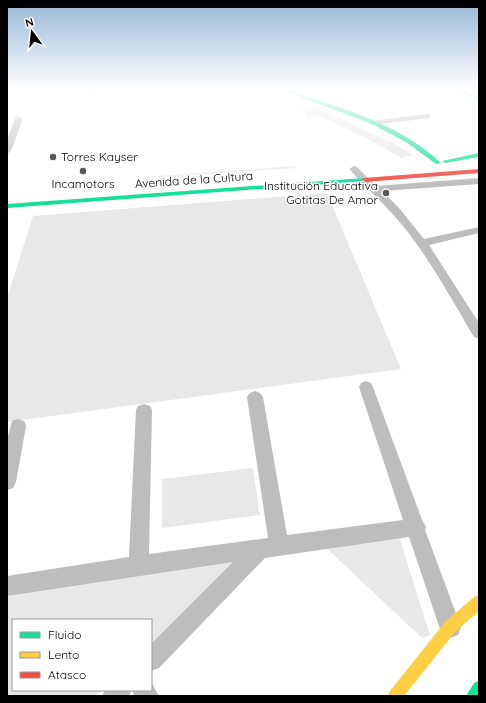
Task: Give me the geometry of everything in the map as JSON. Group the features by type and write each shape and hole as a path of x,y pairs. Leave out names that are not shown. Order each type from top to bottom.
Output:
{"main road":[{"path":"369,122 399,135 438,163"},
{"path":"438,163 461,157 479,156"},
{"path":"423,164 479,161"},
{"path":"351,169 370,168"},
{"name":"Avenida de la Cultura","path":"7,206 362,179 477,172"},
{"path":"240,178 243,189"},
{"path":"23,205 26,193"},
{"path":"395,696 450,628 479,602"},
{"path":"473,696 479,688"}],"street":[{"path":"7,151 18,122"},
{"path":"372,123 381,122"},
{"path":"351,169 395,210 422,243 479,334"},
{"path":"373,189 479,181"},
{"path":"422,243 479,230"},
{"path":"366,386 417,527 450,628"},
{"path":"255,397 269,548"},
{"path":"139,564 144,410"},
{"path":"7,482 18,426"},
{"path":"7,586 139,564 269,548 417,527"},
{"path":"152,659 269,548"}],"shaded area":[{"path":"331,122 347,122 391,142 413,155 401,158 376,143"},
{"path":"296,166 296,168 158,177 158,176"},
{"path":"327,193 401,369 7,422 7,298 33,216"},
{"path":"253,468 260,515 162,528 162,479"},
{"path":"399,537 430,635 422,638 322,544"},
{"path":"241,558 152,643 152,619 12,619 12,691 101,691 96,696 7,696 7,593"}],"traffic: fast":[{"path":"371,122 408,141 438,163"},
{"path":"445,161 479,155"},
{"path":"7,206 364,180"},
{"path":"473,696 479,688"}],"traffic: slow":[{"path":"395,696 450,627 479,602"}],"traffic: jam":[{"path":"364,180 479,171"}],"place":[{"name":"Torres Kayser","path":"53,157"},
{"name":"Incamotors","path":"83,171"},
{"name":"Institución Educativa Gotitas De Amor","path":"386,193"}]}
